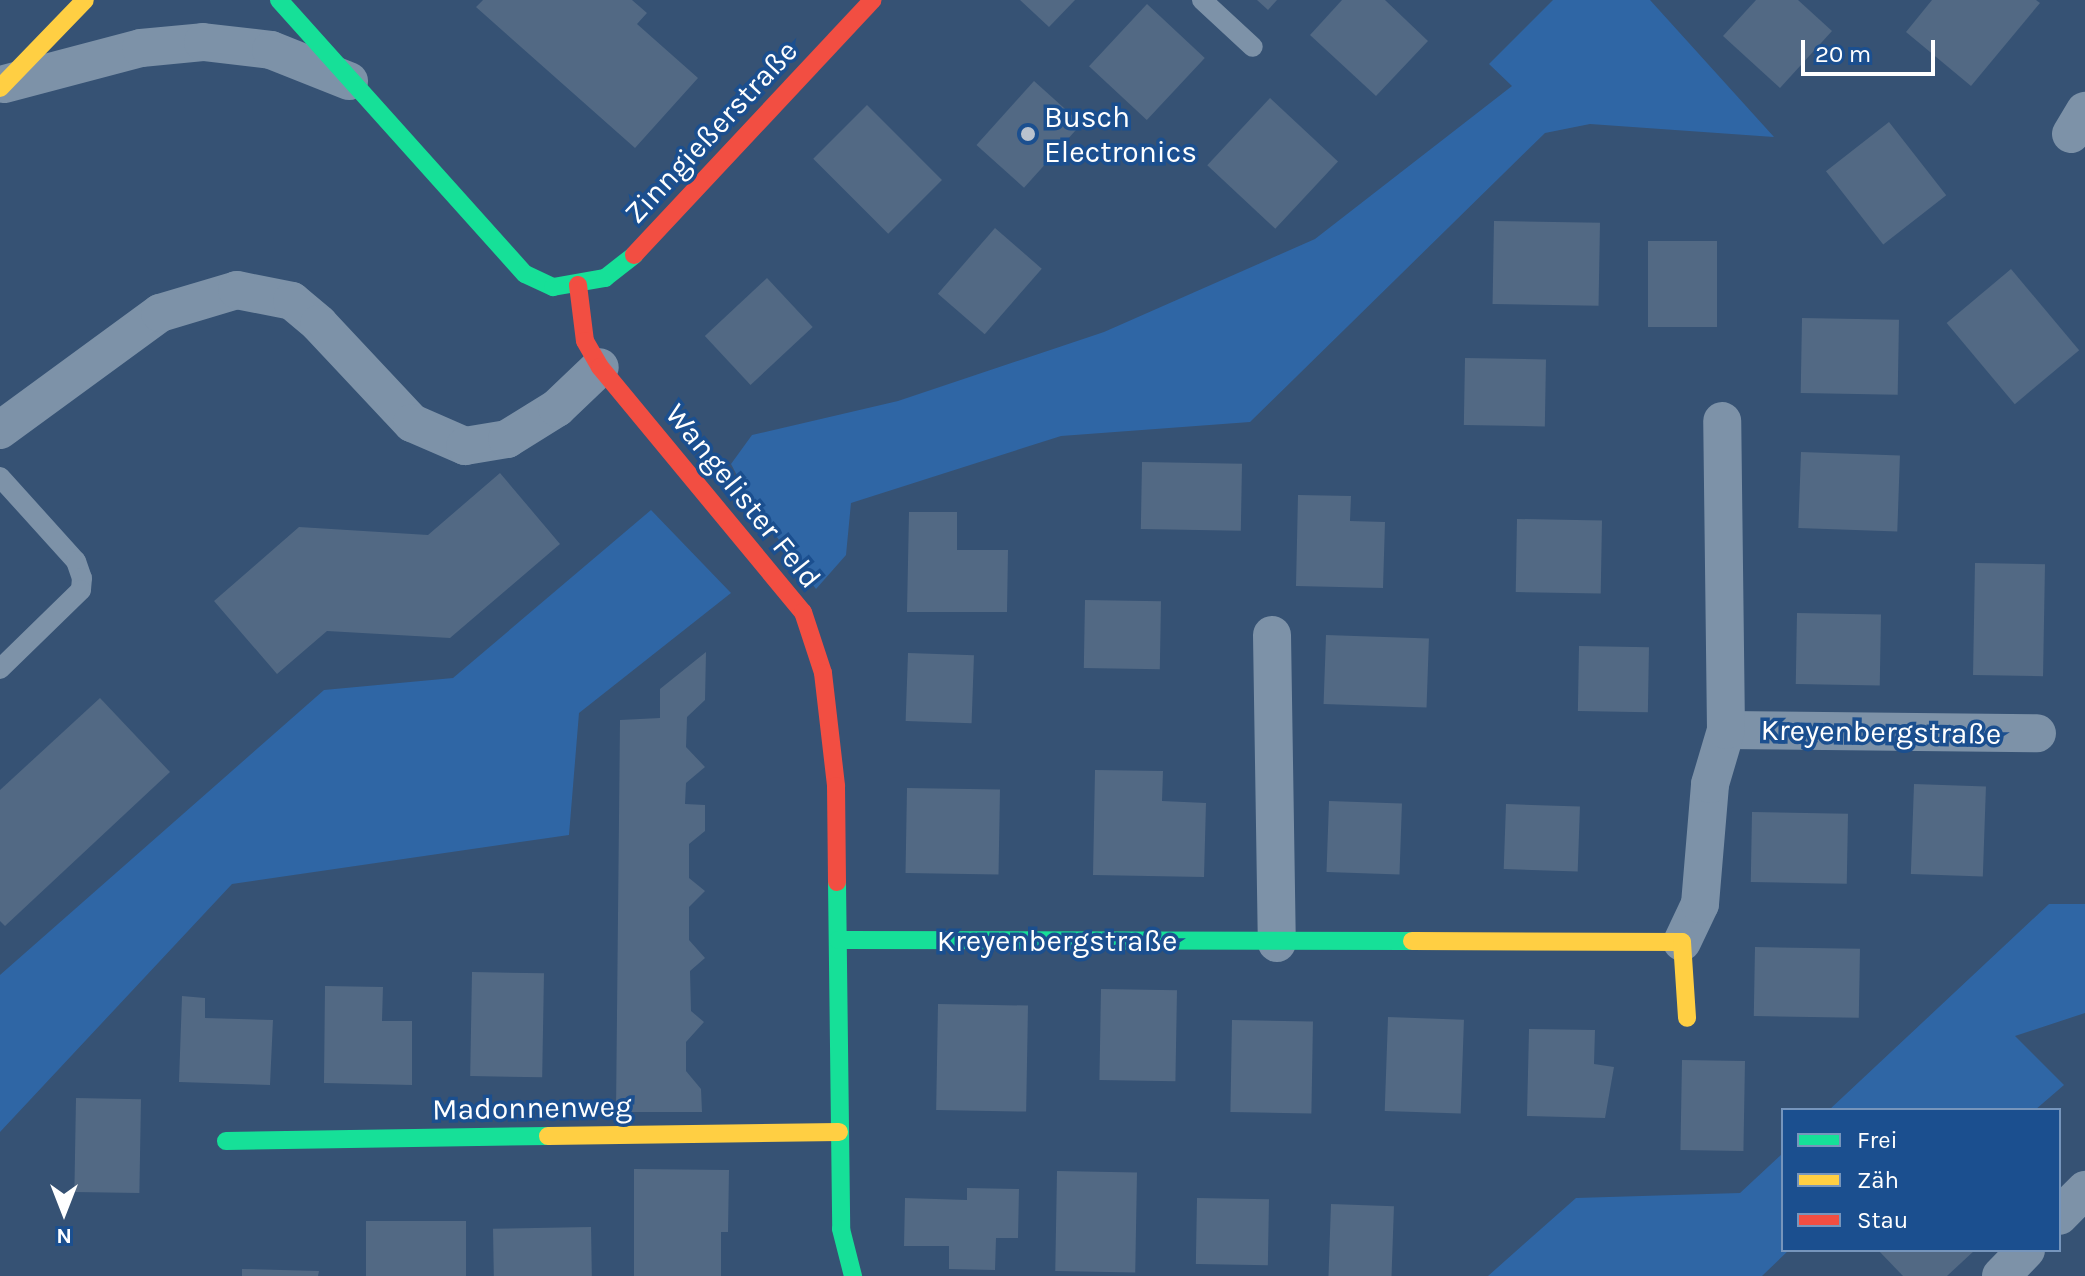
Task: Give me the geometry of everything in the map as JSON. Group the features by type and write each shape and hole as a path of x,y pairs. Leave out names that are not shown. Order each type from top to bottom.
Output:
{"street":[{"path":"2,86 85,0"},
{"path":"279,0 525,274 553,287 578,285"},
{"name":"Zinngießerstraße","path":"578,285 605,278 624,266 873,0"},
{"path":"2,86 141,48 203,42 271,50 349,81"},
{"name":"Wangelister Feld","path":"578,285 585,341 600,367 803,612 823,673 836,786 841,1229 853,1276"},
{"path":"0,430 160,313 237,290 292,301 319,324 412,423 465,446 507,439 557,408 600,367"},
{"name":"Kreyenbergstraße","path":"1687,1018 1682,942 1700,904 1710,784 1726,730 1722,421"},
{"path":"1272,635 1277,943"},
{"name":"Kreyenbergstraße","path":"1726,730 2037,733"},
{"name":"Kreyenbergstraße","path":"838,940 1682,942"},
{"name":"Madonnenweg","path":"226,1141 839,1132"},
{"path":"2061,1214 2085,1190"},
{"path":"2001,1276 2024,1252"}],"lane":[{"path":"1202,0 1253,47"},
{"path":"0,477 76,561 82,578 81,590 0,669"}],"shaded area":[{"path":"1553,0 1650,0 1774,137 1590,124 1545,133 1250,422 1061,436 851,503 846,555 816,589 752,504 731,464 752,435 898,401 1104,332 1315,239 1512,86 1489,64"},
{"path":"651,510 731,593 579,713 569,835 232,884 0,1132 0,975 324,690 453,678"},
{"path":"2049,904 2085,904 2085,1013 2015,1036 2064,1085 2037,1108 1831,1108"},
{"path":"1781,1155 1781,1252 1787,1252 1762,1276 1488,1276 1576,1198 1740,1193"}],"building":[{"path":"483,0 632,0 647,13 637,24 698,78 635,148 476,7"},
{"path":"1020,0 1075,0 1049,27"},
{"path":"1257,0 1277,0 1268,10"},
{"path":"1342,0 1385,0 1428,41 1376,96 1310,35"},
{"path":"1756,0 1798,0 1832,31 1780,88 1723,36"},
{"path":"1932,0 2036,0 2040,3 1971,86 1906,32"},
{"path":"1147,4 1205,58 1147,120 1089,66"},
{"name":"Busch Electronics","path":"1034,81 1082,124 1024,188 976,145"},
{"path":"1270,98 1338,161 1275,229 1207,165"},
{"path":"867,105 942,180 888,234 813,159"},
{"path":"1889,122 1946,195 1883,245 1826,171"},
{"path":"1494,221 1600,223 1599,306 1493,304"},
{"path":"995,228 1042,269 985,334 938,294"},
{"path":"1648,241 1717,241 1717,327 1648,327"},
{"path":"2011,269 2079,350 2015,404 1947,323"},
{"path":"767,278 813,327 751,385 705,336"},
{"path":"1802,318 1899,320 1898,395 1801,393"},
{"path":"1465,358 1546,359 1545,426 1464,425"},
{"path":"1801,452 1900,455 1897,531 1798,528"},
{"path":"1142,462 1242,464 1241,531 1141,529"},
{"path":"500,473 560,544 450,638 327,631 277,674 214,601 299,527 428,535"},
{"path":"1298,495 1351,496 1350,521 1385,522 1383,588 1296,586"},
{"path":"909,512 957,512 957,550 1008,550 1007,612 907,612"},
{"path":"1517,519 1602,520 1601,593 1516,592"},
{"path":"1975,563 2045,564 2043,676 1973,675"},
{"path":"1085,600 1161,601 1160,669 1084,668"},
{"path":"1797,613 1881,614 1880,685 1796,684"},
{"path":"1326,635 1429,639 1427,708 1324,704"},
{"path":"1579,646 1649,647 1648,712 1578,711"},
{"path":"706,652 705,700 687,717 686,747 705,767 686,783 685,804 705,805 705,831 689,844 689,878 705,891 689,907 689,940 705,958 690,971 691,1011 704,1022 686,1042 686,1071 701,1089 702,1112 616,1112 620,720 660,718 660,689"},
{"path":"908,653 974,655 972,723 906,721"},
{"path":"100,698 170,772 5,926 0,921 0,790"},
{"path":"1095,770 1163,771 1162,801 1206,803 1204,877 1093,875"},
{"path":"1914,784 1986,787 1983,876 1911,874"},
{"path":"907,788 1000,790 999,875 906,873"},
{"path":"1329,801 1402,804 1399,875 1327,872"},
{"path":"1506,804 1580,807 1578,872 1504,869"},
{"path":"1752,812 1848,814 1847,884 1751,882"},
{"path":"1755,947 1860,949 1859,1018 1754,1016"},
{"path":"472,972 544,973 542,1077 470,1076"},
{"path":"325,986 383,987 382,1021 412,1021 412,1085 324,1083"},
{"path":"1101,989 1177,990 1175,1081 1099,1080"},
{"path":"182,996 205,998 205,1018 273,1020 270,1085 179,1082"},
{"path":"938,1004 1028,1006 1026,1112 936,1110"},
{"path":"1388,1017 1464,1020 1461,1114 1385,1111"},
{"path":"1232,1020 1313,1021 1311,1113 1230,1112"},
{"path":"1529,1029 1595,1030 1594,1064 1614,1067 1605,1118 1527,1116"},
{"path":"1682,1060 1745,1061 1743,1151 1680,1150"},
{"path":"76,1098 141,1099 139,1193 74,1192"},
{"path":"634,1169 729,1170 728,1232 721,1232 721,1276 634,1276"},
{"path":"1057,1171 1137,1172 1135,1272 1055,1271"},
{"path":"967,1188 1019,1189 1018,1238 996,1238 995,1270 949,1269 949,1246 904,1246 905,1198 967,1200"},
{"path":"1197,1198 1269,1199 1268,1265 1196,1264"},
{"path":"1331,1204 1394,1206 1392,1276 1328,1276"},
{"path":"366,1221 466,1221 466,1276 366,1276"},
{"path":"591,1227 592,1276 494,1276 493,1229"},
{"path":"1880,1252 1973,1252 1947,1276 1903,1276"},
{"path":"242,1269 319,1271 318,1276 242,1276"}],"traffic: fast":[{"path":"279,0 525,274 553,287 605,278 634,255"},
{"path":"837,882 841,1229 853,1276"},
{"path":"838,940 1412,941"},
{"path":"226,1141 548,1136"}],"traffic: slow":[{"path":"0,88 85,0"},
{"path":"1412,941 1682,942 1687,1018"},
{"path":"548,1136 839,1132"}],"traffic: jam":[{"path":"634,255 873,0"},
{"path":"578,285 585,341 600,367 803,612 823,673 836,786 837,882"}],"place":[{"name":"Busch Electronics","path":"1028,134"}]}
